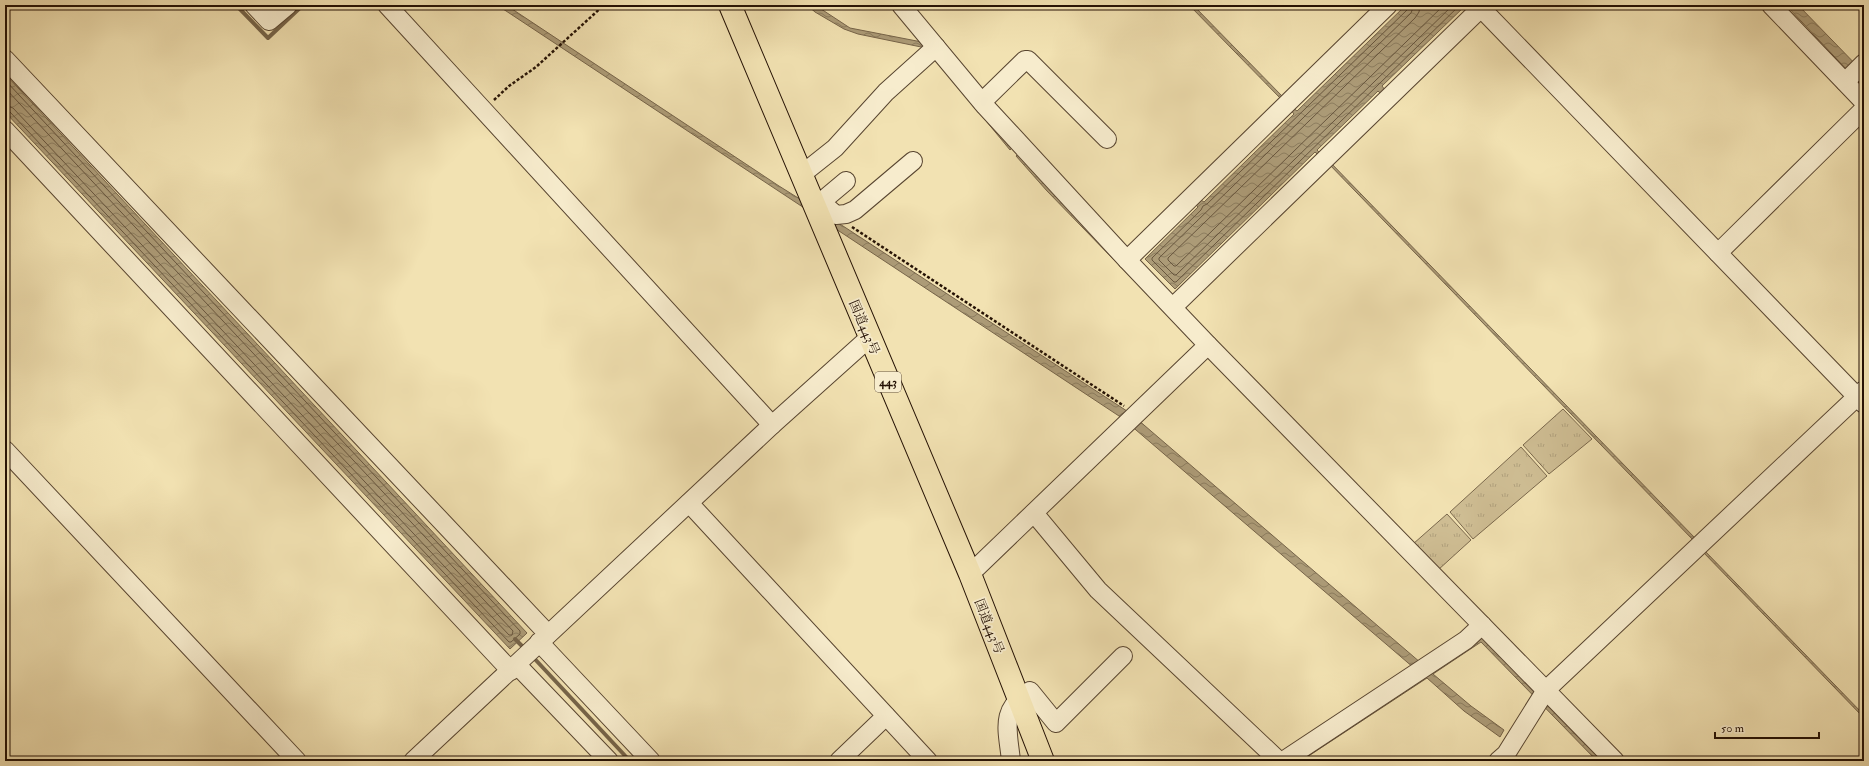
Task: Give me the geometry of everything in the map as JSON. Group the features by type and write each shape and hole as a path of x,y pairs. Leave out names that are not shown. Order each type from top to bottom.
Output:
{"highway":[{"name":"国道443号","path":"730,5 801,175 818,205 869,338 970,574 1043,761"}],"street":[{"path":"254,5 269,21 288,5"},
{"path":"387,5 772,425"},
{"path":"901,5 982,102 1127,260 1208,345 1615,761"},
{"path":"1127,260 1388,5"},
{"path":"1771,5 1864,102"},
{"path":"1173,307 1483,6 1718,253 1862,397 1546,690 1508,759"},
{"path":"801,175 836,148 886,92 936,48"},
{"path":"5,59 544,638 651,761"},
{"path":"982,102 1025,60 1028,60 1108,139"},
{"path":"1845,82 1864,63"},
{"path":"1718,253 1864,109"},
{"path":"5,130 514,668 609,761"},
{"path":"846,181 818,205 836,214 846,214 854,210 913,160"},
{"path":"413,761 772,425 869,338"},
{"path":"970,574 1208,345"},
{"path":"5,450 297,761"},
{"path":"689,504 928,761"},
{"path":"1034,513 1098,590 1279,761"},
{"path":"1283,761 1466,640 1482,625"},
{"path":"1011,761 1007,718 1019,698 1030,691 1056,723 1123,656"},
{"path":"839,761 886,716"}],"path":[{"path":"483,110 509,86 536,67 604,5"},
{"path":"836,214 840,219 1137,414"}],"green space":[{"path":"1563,409 1592,439 1549,474 1523,445"},
{"path":"1521,447 1547,476 1473,539 1450,512"},
{"path":"1447,514 1471,540 1438,570 1413,544"}],"water":[{"path":"497,5 506,5 779,186 1130,413 1428,669 1479,635 1047,191 1016,156 1019,153 1608,761 1597,761 1481,642 1433,674 1471,706 1504,730 1500,737 1464,711 1427,678 1301,761 1290,761 1421,674 1122,418"},
{"path":"807,5 815,5 850,28 927,43 1013,147 1010,150 926,48 858,34 844,29 815,12"},
{"path":"1189,5 1193,5 1282,96 1280,98"},
{"path":"1406,5 1466,5 1382,86 1385,90 1381,94 1378,91 1317,150 1321,154 1319,156 1315,152 1175,289 1145,259 1198,207 1196,205 1201,200 1204,202 1294,114 1290,109 1292,107 1297,111"},
{"path":"1786,5 1798,5 1864,73 1864,88"},
{"path":"5,74 527,633 510,649 5,112"},
{"path":"1329,161 1695,538 1693,540 1327,162"},
{"path":"1704,550 1864,715 1864,718 1702,551"}],"waterway":[{"path":"236,5 268,38 303,5"},
{"path":"515,639 526,650"},
{"path":"532,656 630,761"}]}
